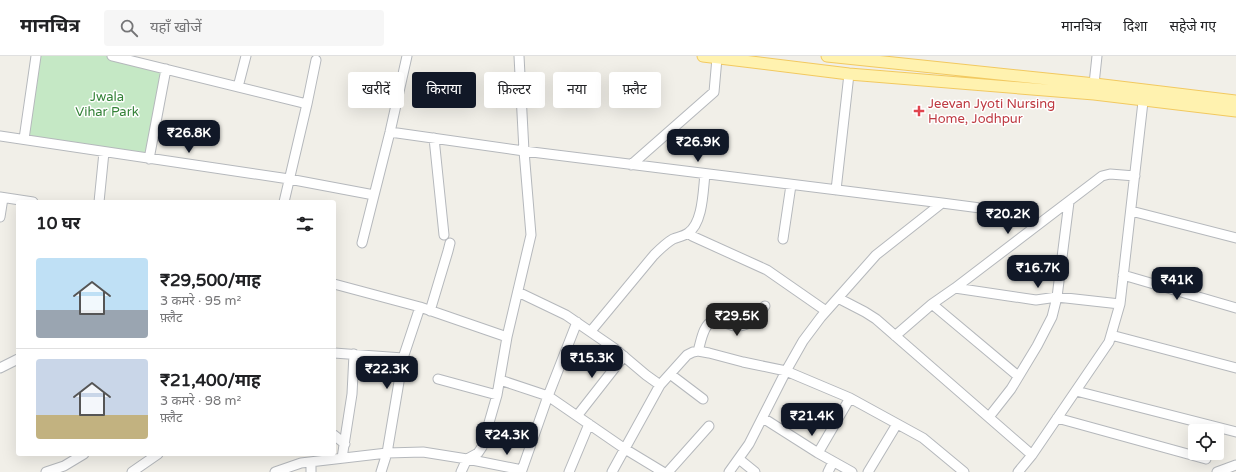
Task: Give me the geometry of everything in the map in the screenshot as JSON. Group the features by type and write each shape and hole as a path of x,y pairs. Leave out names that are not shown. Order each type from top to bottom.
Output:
{"main road":[{"path":"703,56 849,74 1094,94 1144,95 1236,101"},
{"path":"827,56 1094,84 1144,95 1236,111"}],"street":[{"path":"24,139 36,56"},
{"path":"112,56 307,104"},
{"path":"238,87 246,56"},
{"path":"362,243 390,132 407,56"},
{"path":"461,472 467,459 478,453 482,447 497,396 507,337 531,230 524,151 519,56"},
{"path":"1094,84 1097,56"},
{"path":"631,165 714,92 717,58"},
{"path":"284,200 316,60"},
{"path":"149,159 166,69"},
{"path":"836,190 849,74"},
{"path":"1018,472 1032,455 1109,342 1120,304 1144,95"},
{"path":"390,132 631,165 1003,211"},
{"path":"0,136 289,179 374,195"},
{"path":"434,138 444,235"},
{"path":"99,200 104,152"},
{"path":"692,233 698,220 705,174"},
{"path":"895,336 932,304 1102,176 1110,174 1135,176"},
{"path":"782,239 791,185"},
{"path":"0,217 2,197 21,200"},
{"path":"989,417 1010,389 1052,318 1057,297 1069,202"},
{"path":"729,472 749,444 803,341 826,311 876,255 942,203"},
{"path":"1131,211 1236,238"},
{"path":"591,332 663,246 686,234 692,233 767,270 826,311"},
{"path":"430,311 450,243"},
{"path":"1123,275 1236,308"},
{"path":"336,285 420,307 507,337"},
{"path":"955,288 1036,300 1057,297 1120,304"},
{"path":"518,292 566,315 577,322 614,348 660,385"},
{"path":"838,298 876,319 1032,455"},
{"path":"932,304 1018,376"},
{"path":"698,351 702,338 709,324 714,320 733,326 745,325 754,319 764,306"},
{"path":"381,472 387,453 403,358 420,307"},
{"path":"275,472 303,459 342,458 387,453 423,452 467,459 522,471 548,396 577,322"},
{"path":"1111,335 1236,368"},
{"path":"612,472 660,385 687,355 698,351 786,371 850,398 923,438 964,472"},
{"path":"336,352 403,358"},
{"path":"342,458 352,394 354,354"},
{"path":"577,416 624,356"},
{"path":"0,368 16,360"},
{"path":"670,374 702,399"},
{"path":"438,380 497,396"},
{"path":"500,380 548,396 625,449 664,472"},
{"path":"1076,391 1236,432"},
{"path":"818,453 850,398"},
{"path":"763,418 818,453 852,472"},
{"path":"1057,418 1188,454"},
{"path":"569,472 589,424"},
{"path":"868,472 897,424"},
{"path":"668,472 709,426"},
{"path":"336,437 345,444"},
{"path":"46,472 64,466 81,456"},
{"path":"132,472 155,456"},
{"path":"303,459 311,472"},
{"path":"739,459 755,472"},
{"path":"828,472 833,462"},
{"path":"1217,472 1236,465"}],"green space":[{"name":"Jwala Vihar Park","path":"36,56 112,56 166,69 149,159 24,139"}],"place":[{"name":"Jeevan Jyoti Nursing Home, Jodhpur","path":"919,111"}]}
